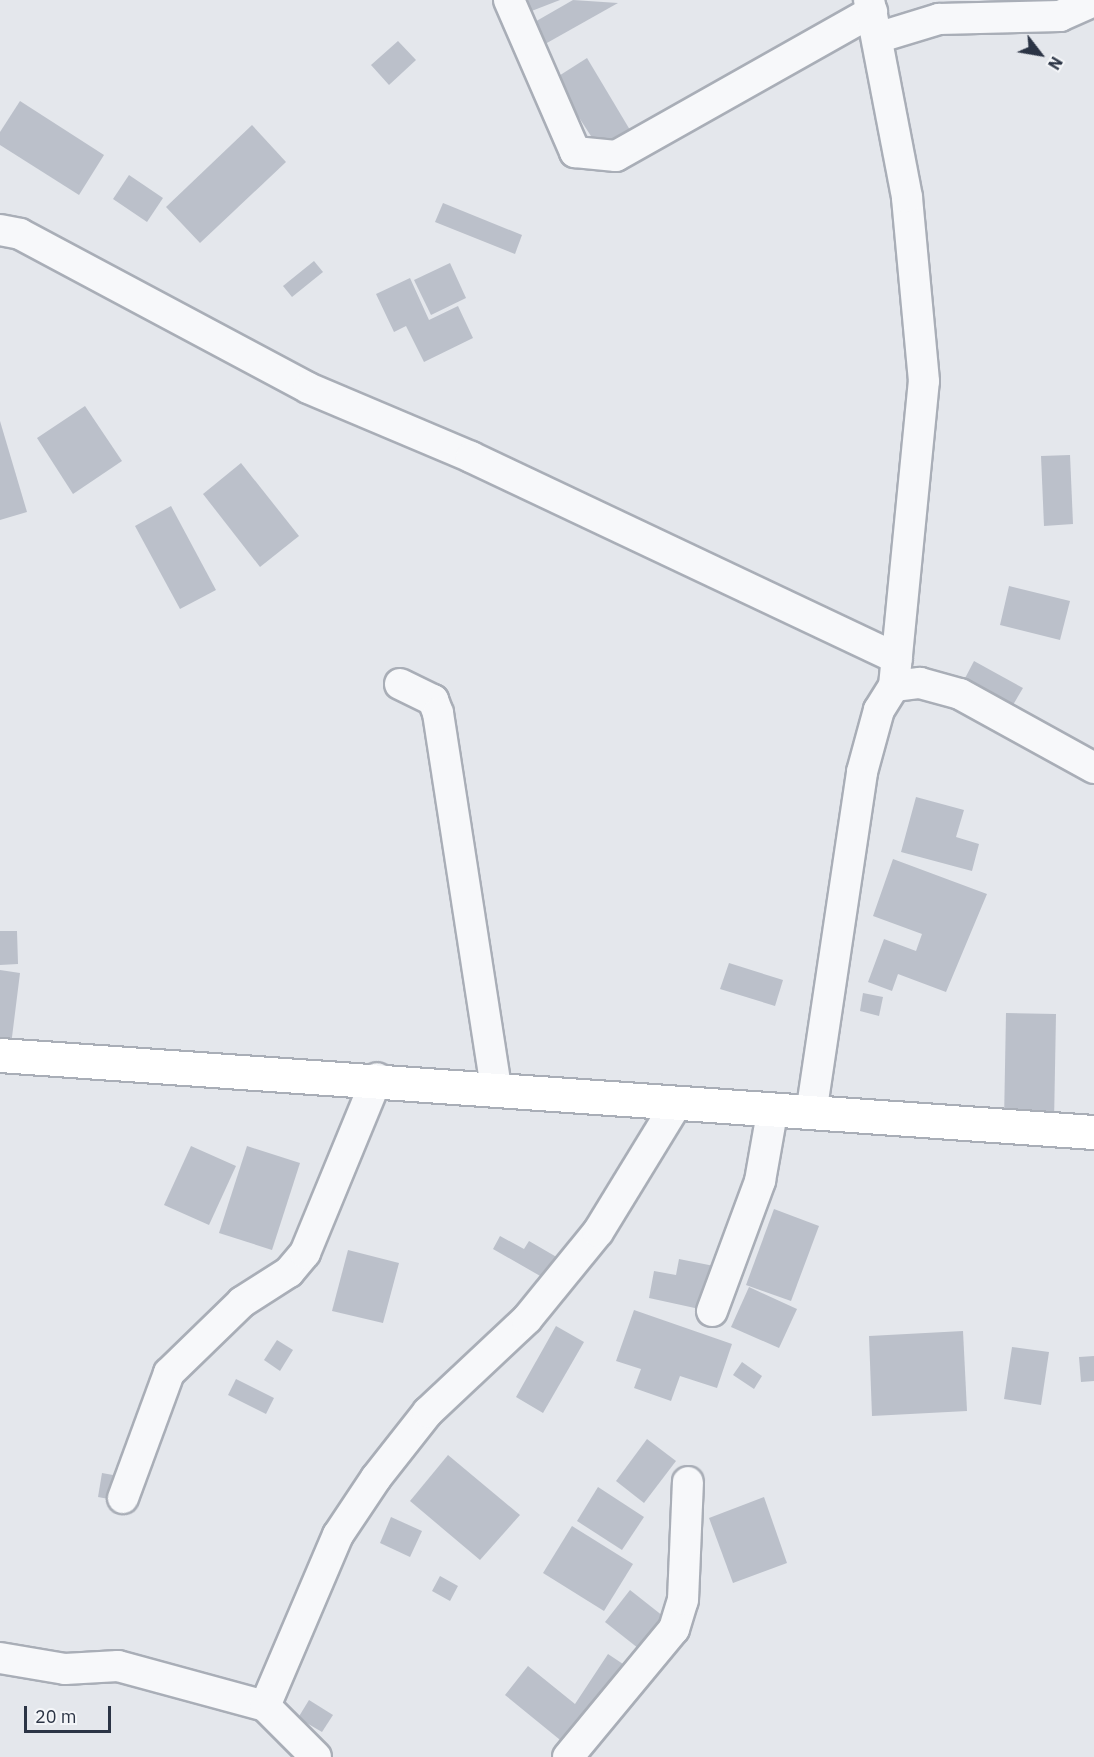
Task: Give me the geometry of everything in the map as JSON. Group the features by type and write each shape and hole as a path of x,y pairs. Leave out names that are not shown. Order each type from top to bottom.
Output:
{"street":[{"path":"509,0 575,152 615,156 874,16 939,19 1060,16 1094,1"},
{"path":"811,1114 862,772 879,710 895,672 924,381 907,196 874,16"},
{"path":"0,230 20,234 308,388 471,457 895,672 920,683 960,694 1094,768"},
{"path":"400,684 433,700 438,712 496,1087"},
{"path":"0,1055 377,1078 772,1113 1094,1132"},
{"path":"123,1498 169,1372 242,1302 289,1272 319,1230 377,1078"},
{"path":"265,1706 338,1535 376,1478 428,1412 527,1319 598,1232 677,1103"},
{"path":"712,1311 760,1181 772,1113"},
{"path":"568,1757 674,1629 683,1600 688,1482"},
{"path":"0,1658 65,1669 118,1666 265,1706 316,1757"}],"building":[{"path":"525,0 560,0 529,12"},
{"path":"573,0 618,3 538,48 526,27"},
{"path":"398,41 416,60 389,85 371,65"},
{"path":"587,58 633,135 602,153 554,79"},
{"path":"20,101 104,155 79,195 0,145 0,132"},
{"path":"252,125 286,162 200,243 166,207"},
{"path":"129,175 163,198 147,222 113,199"},
{"path":"443,203 522,235 515,254 435,222"},
{"path":"314,261 323,272 292,297 283,286"},
{"path":"450,263 466,298 431,315 414,280"},
{"path":"410,278 429,320 458,306 473,338 424,362 406,326 394,332 376,294"},
{"path":"85,406 122,461 73,494 37,438"},
{"path":"0,421 27,512 0,520"},
{"path":"1070,455 1073,524 1044,526 1041,456"},
{"path":"241,463 299,536 260,567 203,494"},
{"path":"171,506 216,590 180,609 135,526"},
{"path":"1009,586 1070,601 1060,640 1000,625"},
{"path":"974,661 1023,688 1010,710 962,684"},
{"path":"916,797 964,810 956,837 979,844 972,871 901,852"},
{"path":"893,859 987,894 946,992 898,974 892,991 868,982 884,939 916,951 922,934 873,916"},
{"path":"0,931 17,931 18,964 0,965"},
{"path":"729,963 783,980 775,1006 720,989"},
{"path":"0,970 20,973 10,1053 0,1051"},
{"path":"863,993 883,997 879,1016 860,1011"},
{"path":"1006,1013 1056,1014 1054,1123 1004,1122"},
{"path":"191,1146 236,1166 209,1225 164,1205"},
{"path":"247,1146 300,1163 272,1250 219,1233"},
{"path":"774,1209 819,1226 791,1301 746,1285"},
{"path":"500,1236 524,1249 529,1241 560,1259 549,1281 493,1249"},
{"path":"348,1250 399,1263 383,1323 332,1311"},
{"path":"679,1259 714,1266 704,1310 649,1298 654,1271 676,1275"},
{"path":"749,1287 797,1309 779,1348 731,1327"},
{"path":"634,1310 732,1344 717,1388 680,1376 671,1401 634,1388 641,1369 616,1361"},
{"path":"556,1326 584,1342 543,1413 516,1397"},
{"path":"963,1331 967,1411 872,1416 869,1336"},
{"path":"277,1340 293,1350 280,1371 264,1360"},
{"path":"1012,1347 1049,1352 1041,1405 1004,1399"},
{"path":"1094,1356 1094,1381 1081,1382 1079,1357"},
{"path":"742,1362 762,1376 754,1389 733,1375"},
{"path":"236,1379 274,1398 266,1414 228,1395"},
{"path":"647,1439 676,1461 644,1503 616,1481"},
{"path":"448,1455 520,1515 480,1560 410,1501"},
{"path":"102,1473 124,1477 119,1501 98,1497"},
{"path":"598,1487 644,1517 622,1550 577,1521"},
{"path":"764,1497 787,1563 733,1583 709,1518"},
{"path":"391,1517 422,1531 410,1557 380,1543"},
{"path":"572,1526 633,1564 604,1611 543,1573"},
{"path":"440,1576 458,1586 450,1601 432,1591"},
{"path":"630,1590 668,1620 643,1652 605,1622"},
{"path":"608,1654 632,1670 570,1748 505,1695 528,1666 575,1704"},
{"path":"309,1700 333,1715 322,1732 298,1718"}]}
